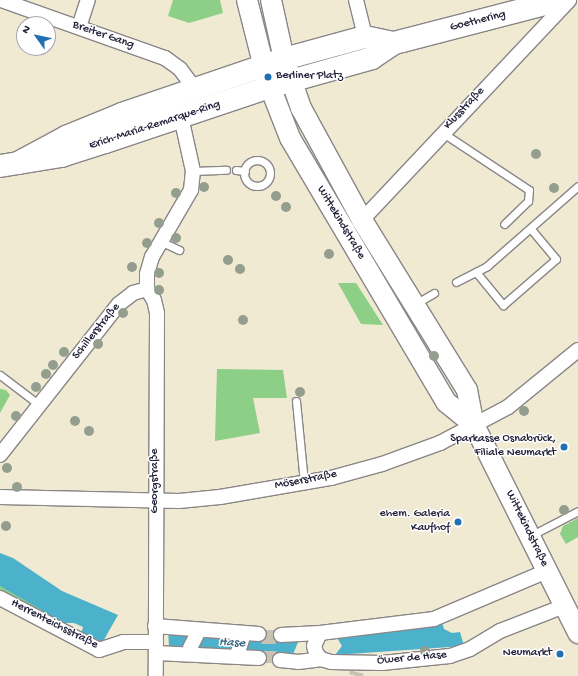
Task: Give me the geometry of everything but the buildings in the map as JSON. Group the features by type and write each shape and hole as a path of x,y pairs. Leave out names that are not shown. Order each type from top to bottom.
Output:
{"main road":[{"name":"Goethering","path":"291,81 372,58 394,43 561,0"},
{"name":"Goethering","path":"284,59 365,37 394,43"},
{"path":"105,142 122,127 274,76 284,59"},
{"name":"Erich-Maria-Remarque-Ring","path":"9,165 61,156 181,117 266,78"},
{"name":"Erich-Maria-Remarque-Ring","path":"9,165 66,137 122,114 195,88 266,78 291,81"}],"street":[{"name":"Breiter Gang","path":"1,0 165,58 180,69 195,88"},
{"path":"79,27 88,0"},
{"name":"Wittekindstraße","path":"247,0 266,78 280,117 305,165 446,402 474,425"},
{"name":"Wittekindstraße","path":"271,0 284,59 301,108 362,220 467,390 474,425 578,633"},
{"path":"356,0 365,37"},
{"name":"Klusstraße","path":"362,220 569,0"},
{"path":"147,289 148,274 152,257 191,190 193,171 181,117"},
{"name":"Schillerstraße","path":"0,455 38,404 118,304 133,293 147,289"},
{"name":"Georgstraße","path":"147,289 154,300 157,313 156,676"},
{"name":"Möserstraße","path":"0,497 156,501 220,497 304,483 382,464 430,448 508,407 578,350"},
{"path":"281,635 320,633 413,618 434,619 547,570"},
{"name":"Herrenteichsstraße","path":"0,598 99,650 123,642 156,648"},
{"name":"Öwer de Hase","path":"280,660 298,662 321,659 357,667 457,654 500,631 564,606"},
{"path":"155,626 259,634"},
{"path":"320,633 314,646 321,659"},
{"path":"190,648 197,634"},
{"path":"238,652 242,637"},
{"path":"156,648 259,658"}],"lane":[{"path":"443,133 529,190 528,201 504,224"},
{"path":"193,171 226,170"},
{"path":"236,170 244,171"},
{"path":"456,282 487,266 578,186"},
{"path":"476,272 503,305 556,259 530,228"},
{"path":"162,242 179,250"},
{"path":"415,304 434,294"},
{"path":"0,375 38,404"},
{"path":"296,401 304,483"},
{"path":"530,536 578,511"}],"green space":[{"path":"173,0 220,0 223,13 189,23 168,16"},
{"path":"338,283 356,283 383,325 361,324"},
{"path":"217,369 283,370 287,398 253,398 260,433 215,441"},
{"path":"0,389 6,390 10,395 0,413"},
{"path":"578,518 578,537 566,544 560,534 563,526"},
{"path":"0,586 34,603 64,623 58,623 0,594"}],"water":[{"path":"0,553 13,558 62,591 118,615 101,645 81,634 83,627 74,623 64,623 0,586"},
{"path":"442,622 444,629 452,633 460,632 464,646 335,655 342,646 336,636"},
{"name":"Hase","path":"168,629 281,638 298,642 292,657 186,649 169,646"}],"tunnel":[{"path":"268,630 270,663"},
{"path":"356,676 357,672"}],"place":[{"name":"Berliner Platz","path":"268,77"},
{"name":"Sparkasse Osnabrück, Filiale Neumarkt","path":"564,447"},
{"name":"ehem. Galeria Kaufhof","path":"458,522"},
{"name":"Neumarkt","path":"560,654"}]}
